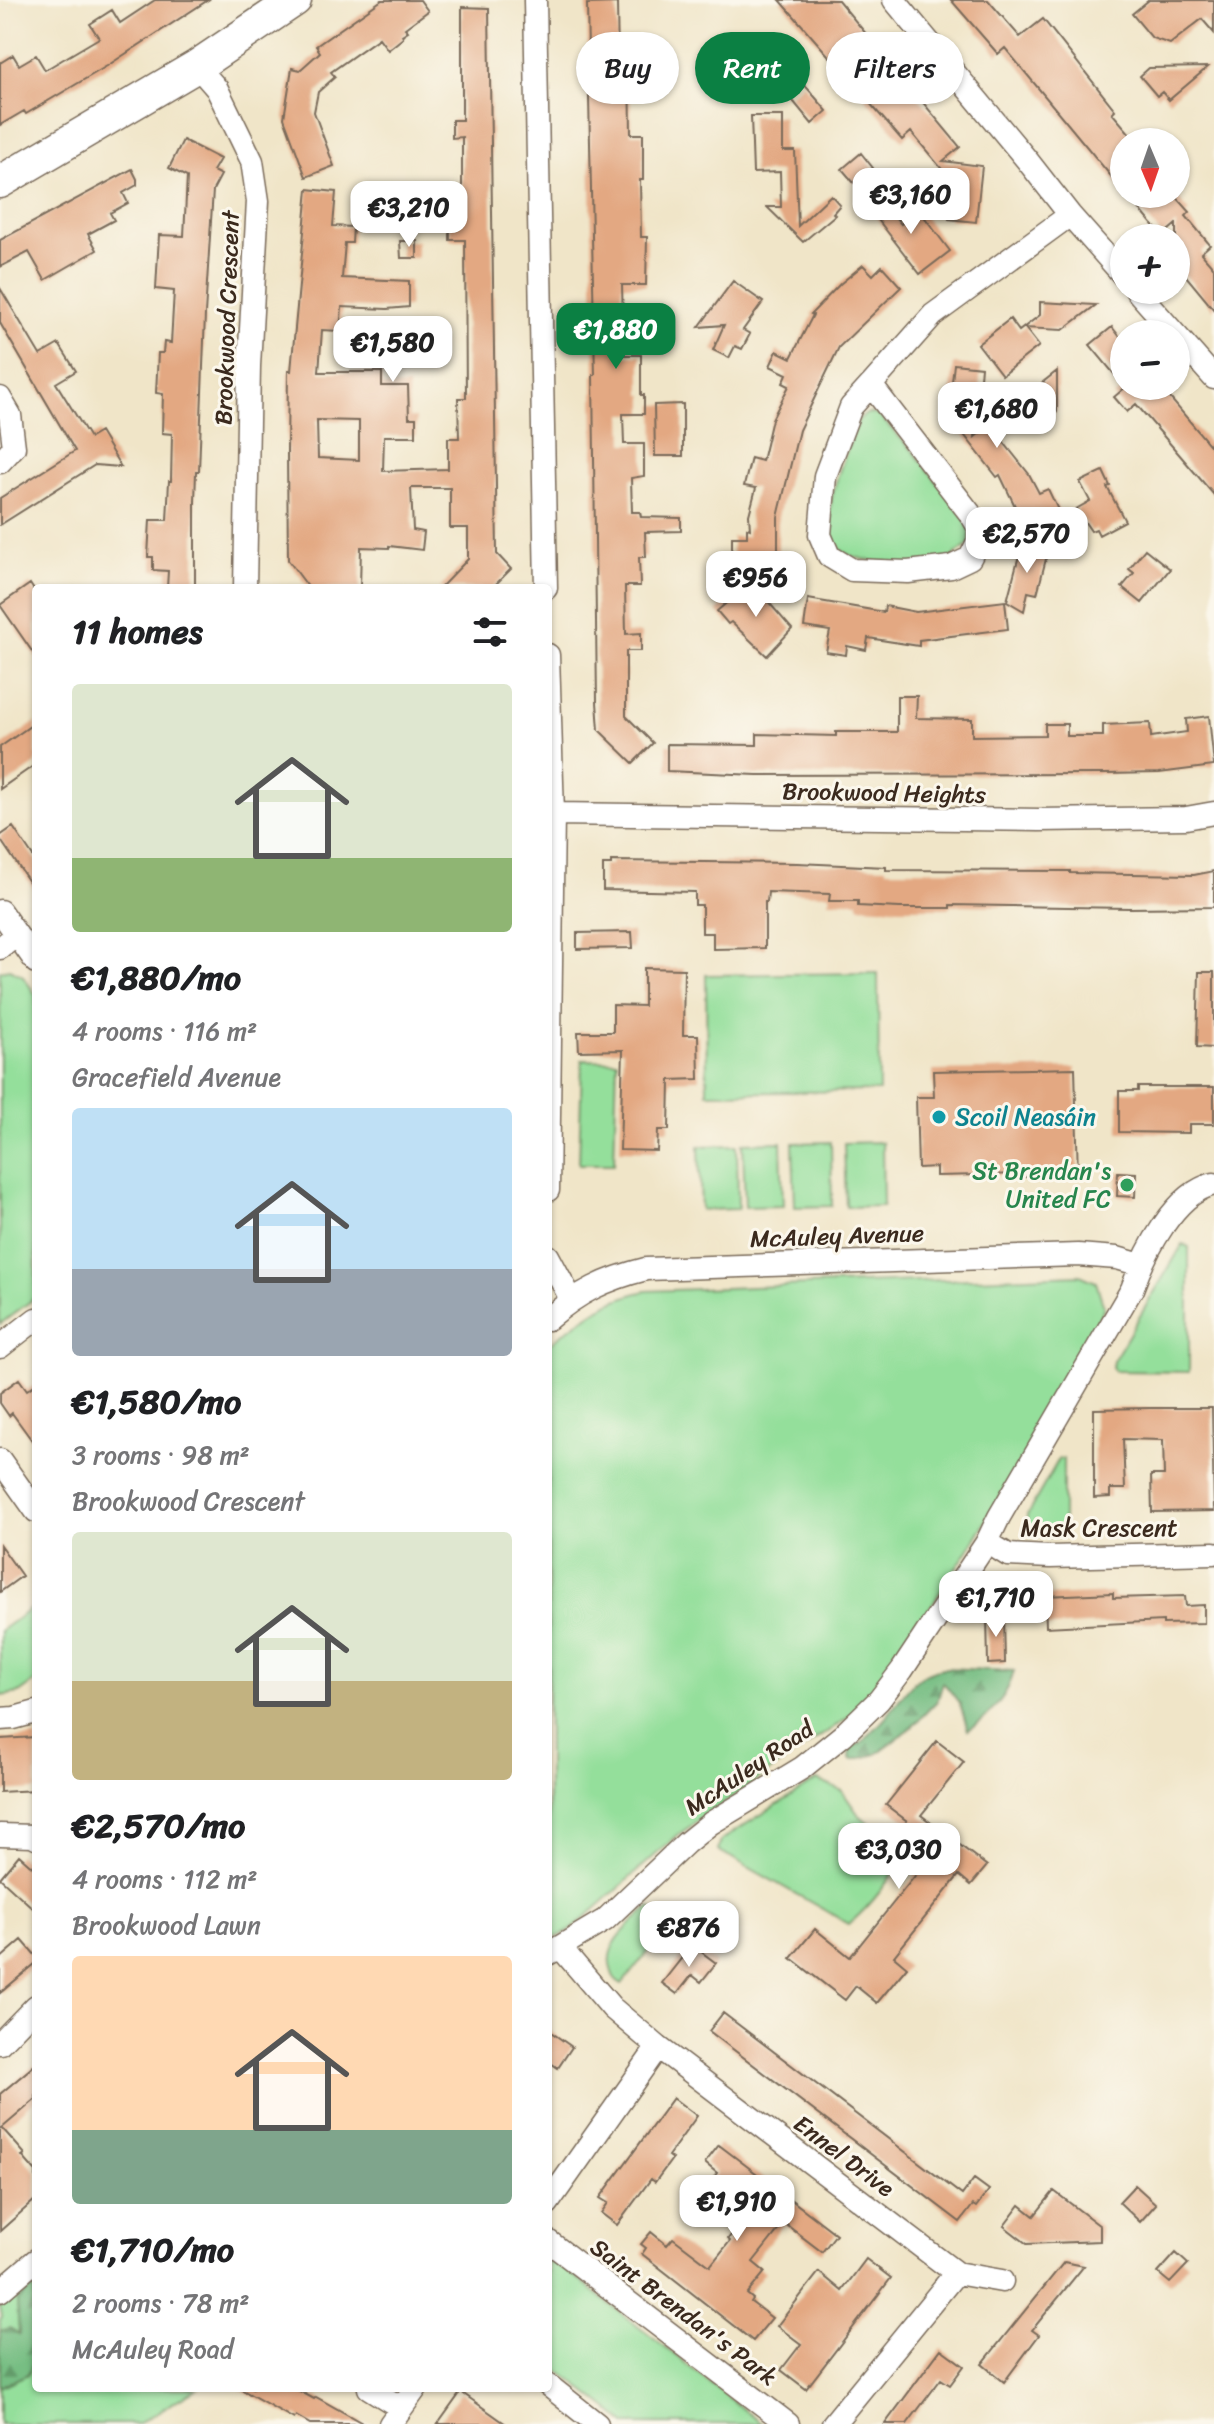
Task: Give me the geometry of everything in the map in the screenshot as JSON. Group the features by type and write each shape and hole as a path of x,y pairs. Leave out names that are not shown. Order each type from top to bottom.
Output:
{"street":[{"path":"0,182 197,66 295,0"},
{"path":"535,0 546,584"},
{"path":"894,0 1110,260"},
{"name":"Brookwood Crescent","path":"197,66 217,89 252,161 258,201 249,366 245,584"},
{"path":"871,385 979,528 979,540 970,558 951,567 883,572 852,570 829,556 820,535 825,476 851,407 933,315 1070,215"},
{"path":"1148,304 1163,320"},
{"path":"1190,351 1214,378"},
{"path":"0,398 10,415 14,447 0,462"},
{"path":"552,782 552,892"},
{"name":"Brookwood Heights","path":"553,814 1039,820 1186,818 1214,813"},
{"path":"0,911 8,941 32,959"},
{"name":"McAuley Road","path":"555,1951 605,1920 711,1823 802,1768 843,1735 879,1700 987,1542 1132,1289 1141,1265 1182,1202 1202,1187 1214,1184"},
{"name":"McAuley Avenue","path":"552,1316 571,1299 619,1276 646,1269 1078,1255 1117,1258 1141,1265"},
{"path":"552,1263 571,1299"},
{"path":"0,1347 32,1322"},
{"path":"0,1460 32,1505"},
{"name":"Mask Crescent","path":"987,1542 1008,1555 1050,1557 1214,1553"},
{"path":"0,1719 32,1713"},
{"path":"0,1835 32,1836"},
{"name":"Ennel Drive","path":"555,1951 612,2008 658,2047 956,2273"},
{"path":"0,2043 32,2010"},
{"path":"552,2197 658,2047"},
{"name":"Saint Brendan's Park","path":"552,2244 788,2424"},
{"path":"0,2291 32,2263"},
{"path":"833,2424 956,2273 1002,2281"},
{"path":"552,2388 597,2424"},
{"path":"373,2392 395,2416 413,2392"}],"green space":[{"path":"868,413 878,415 913,451 972,527 969,545 944,562 914,567 856,558 842,551 833,540 830,507 834,488 859,419"},
{"path":"9,969 22,975 32,989 32,1300 0,1324 0,971"},
{"path":"878,973 879,1091 707,1093 706,975"},
{"path":"582,1060 617,1061 614,1164 579,1164"},
{"path":"781,1142 783,1206 745,1207 743,1143"},
{"path":"831,1142 832,1206 795,1207 793,1143"},
{"path":"882,1142 883,1206 846,1207 844,1143"},
{"path":"737,1145 738,1209 701,1210 699,1146"},
{"path":"1183,1244 1189,1247 1189,1372 1114,1371 1113,1361"},
{"path":"1080,1275 1096,1282 1104,1307 1071,1377 971,1546 863,1707 679,1834 570,1931 552,1939 552,1342 605,1305 646,1291"},
{"path":"1059,1459 1063,1459 1063,1535 1044,1537 1027,1527 1027,1515"},
{"path":"32,1608 32,1684 19,1693 0,1696 0,1631"},
{"path":"943,1668 1014,1671 997,1705 968,1730 960,1704 943,1682 937,1701 911,1728 876,1754 853,1760 850,1758 851,1746 867,1738 912,1684 930,1671"},
{"path":"817,1780 842,1791 858,1814 905,1853 880,1891 849,1924 718,1850 721,1841 735,1831"},
{"path":"650,1907 667,1927 622,1984 612,1972 611,1951 621,1935"},
{"path":"552,2261 762,2424 627,2424 552,2365"},
{"path":"32,2279 32,2392 190,2392 137,2424 0,2424 0,2307"},
{"path":"32,2288 32,2366 28,2374 0,2387 0,2331 10,2328 19,2334 17,2302"}],"building":[{"path":"155,0 208,0 107,66 26,114 24,111 0,125 0,63 13,55 19,65 36,55 45,70 99,38 90,24 112,10 120,23"},
{"path":"382,0 420,0 428,11 405,28 408,31 402,35 403,38 388,50 379,38 331,72 335,77 318,92 314,112 334,166 306,177 284,118 292,68 300,70 320,52 316,46"},
{"path":"780,0 838,0 865,32 826,32 826,53"},
{"path":"951,0 988,0 1020,37 1043,19 1115,110 1112,113 1125,128 1110,128 1110,175 1005,48 998,54"},
{"path":"1149,0 1214,0 1214,33 1202,19 1170,44 1152,38 1132,14"},
{"path":"617,3 617,32 588,32 587,4"},
{"path":"462,7 489,8 497,554 511,569 496,584 444,584 468,559 468,528 450,528 450,488 411,488 413,530 424,532 422,550 361,547 360,584 306,584 288,560 287,452 288,371 291,371 308,189 336,192 333,226 353,227 352,243 345,243 342,278 409,281 409,307 342,307 340,331 322,330 319,372 382,372 382,386 408,386 409,418 416,418 416,436 384,436 383,471 448,469 448,438 459,438 458,398 466,398 465,240 450,240 450,191 462,191 462,137 452,138 452,120 462,120","holes":["317,420 359,421 359,460 318,458"]},
{"path":"1208,67 1169,100 1162,92 1157,96 1140,76 1149,68"},
{"path":"810,91 827,111 812,124 796,104 810,104"},
{"path":"589,104 631,104 631,134 643,134 641,237 647,237 646,285 622,285 624,355 641,355 641,395 644,395 644,414 623,414 624,444 644,444 644,476 631,478 632,512 640,512 641,517 681,518 681,531 645,532 646,557 639,557 640,586 625,586 626,634 641,633 641,651 626,651 626,716 653,743 633,763 599,730"},
{"path":"871,104 924,104 960,147 943,161 982,166 976,222 949,219 951,180 911,132 902,140"},
{"path":"751,116 783,116 783,151 795,151 798,226 831,195 840,205 833,213 835,215 803,242 767,207 781,207 780,172 753,173"},
{"path":"183,140 220,159 213,171 221,175 213,190 205,314 199,471 196,471 195,584 167,584 168,571 153,570 153,557 148,557 150,520 167,520 171,481 172,434 162,433 163,394 156,393 158,353 163,353 164,342 171,343 174,291 156,289 159,235 184,236 187,177 169,168"},
{"path":"861,153 873,168 854,183 842,169"},
{"path":"132,169 137,185 123,193 128,203 110,213 114,220 88,234 97,250 45,280 29,252 0,267 0,240"},
{"path":"877,194 901,224 919,210 950,251 920,274 865,203"},
{"path":"1139,208 1186,208 1190,212 1186,216 1210,245 1201,253 1214,268 1214,310 1190,281 1190,224 1152,224"},
{"path":"400,241 417,241 417,258 401,258"},
{"path":"863,265 873,275 882,266 901,287 839,347 799,430 778,517 778,576 732,577 732,537 747,537 747,528 750,529 749,515 756,488 744,486 751,458 762,461 772,419 789,386 783,383 787,374 770,366 777,351 791,358 811,314"},
{"path":"733,281 763,302 743,330 750,334 742,349 735,346 729,358 713,350 724,325 699,327"},
{"path":"0,288 40,355 59,344 76,371 56,383 90,438 100,432 121,467 95,465 0,525 0,498 75,451 0,323"},
{"path":"1040,302 1096,305 1063,330 1025,328 1039,346 1002,375 978,344 1010,319 1019,331 1040,315"},
{"path":"1110,329 1110,369 1090,345"},
{"path":"954,364 981,367 975,437 990,425 1029,474 1039,493 1048,489 1060,514 1027,531 1000,475 997,477 958,427 947,426"},
{"path":"1057,371 1057,411 1038,386"},
{"path":"1117,400 1172,400 1214,450 1214,495 1136,404 1127,412"},
{"path":"683,404 683,456 655,456 654,405"},
{"path":"1103,471 1110,486 1107,487 1125,521 1099,535 1096,529 1091,531 1076,509 1090,501 1080,482"},
{"path":"1022,544 1048,551 1037,594 1028,592 1024,611 1007,601"},
{"path":"1145,549 1170,569 1142,603 1122,587 1134,573 1129,569"},
{"path":"751,582 792,629 767,656 717,611"},
{"path":"30,584 32,651 0,605"},
{"path":"808,599 884,612 885,606 916,612 1005,601 1008,629 919,640 919,646 868,638 866,650 847,646 846,655 826,652 830,631 804,627"},
{"path":"897,696 917,696 916,718 972,719 972,736 1045,735 1045,724 1067,724 1067,736 1103,736 1103,725 1150,723 1151,737 1187,732 1186,719 1209,716 1214,766 1159,773 1104,774 757,775 667,771 667,744 757,745 757,734 836,736 836,732 897,732"},
{"path":"32,725 32,767 0,789 0,747"},
{"path":"13,827 32,855 32,886 0,839"},
{"path":"611,861 797,863 886,867 886,870 1194,875 1214,871 1214,907 950,905 950,908 900,908 858,906 858,901 829,901 830,894 768,892 765,902 765,948 713,949 713,933 702,933 702,905 695,905 695,892 603,890 603,865 611,865"},
{"path":"632,932 633,948 577,949 577,933"},
{"path":"644,968 684,969 683,1035 698,1035 699,1079 670,1080 669,1130 658,1130 657,1151 620,1150 623,1050 579,1051 578,1032 613,1032 613,1005 644,1006"},
{"path":"1199,972 1214,972 1214,1048 1197,1047"},
{"name":"Scoil Neasáin","path":"1075,1068 1078,1176 936,1176 936,1167 918,1168 916,1097 934,1097 933,1071"},
{"path":"1138,1087 1214,1087 1214,1124 1189,1124 1189,1133 1119,1132 1119,1091 1138,1091"},
{"name":"St Brendan's United FC","path":"1118,1172 1136,1173 1135,1197 1117,1196"},
{"path":"19,1379 27,1390 32,1387 32,1440 12,1413 9,1416 0,1403 0,1393"},
{"path":"1212,1408 1214,1511 1152,1512 1151,1475 1164,1475 1163,1440 1123,1439 1125,1489 1110,1489 1110,1497 1094,1498 1094,1409"},
{"path":"0,1545 22,1576 0,1592"},
{"path":"1113,1593 1113,1598 1185,1596 1186,1606 1204,1605 1204,1623 1163,1624 1163,1621 1046,1627 1045,1596"},
{"path":"987,1615 1004,1615 1005,1663 988,1664"},
{"path":"32,1737 32,1790 0,1792 0,1739"},
{"path":"937,1741 964,1762 921,1815 987,1866 971,1885 959,1875 894,1956 907,1967 877,2003 856,1986 845,2000 791,1958 815,1929 850,1957 930,1857 899,1831 907,1821 886,1805"},
{"path":"19,1855 32,1866 32,1907 0,1878"},
{"path":"22,1940 32,1951 32,1966 0,1993 0,1959"},
{"path":"692,1945 716,1963 701,1982 692,1975 677,1994 662,1983"},
{"path":"723,2013 962,2195 974,2179 989,2190 960,2222 709,2031"},
{"path":"552,2033 572,2047 558,2068 552,2064"},
{"path":"32,2067 32,2102 2,2128 25,2154 22,2156 32,2167 32,2203 0,2231 0,2094"},
{"path":"673,2098 697,2116 668,2156 672,2159 655,2182 651,2179 617,2225 601,2213 608,2203 600,2198"},
{"path":"719,2145 836,2234 822,2252 784,2223 753,2262 765,2272 747,2294 753,2299 751,2302 772,2318 753,2341 642,2254 646,2248 641,2244 651,2232 667,2245 673,2238 710,2266 730,2241 728,2239 739,2225 711,2205 717,2196 706,2188 717,2173 705,2163"},
{"path":"1135,2185 1156,2204 1140,2222 1119,2202"},
{"path":"1054,2191 1100,2226 1100,2241 1027,2244 1004,2226 1020,2205 1034,2216"},
{"path":"1176,2253 1188,2264 1170,2283 1158,2273"},
{"path":"866,2259 891,2278 806,2389 781,2370 801,2344 777,2326 819,2272 842,2291"},
{"path":"1064,2262 1084,2266 1032,2330 1039,2335 1004,2382 982,2364"},
{"path":"941,2349 964,2366 950,2385 941,2379 907,2424 885,2424"},
{"path":"246,2392 301,2392 364,2424 310,2424 296,2416 294,2419"},
{"path":"461,2392 506,2424 438,2424"}],"place":[{"name":"Scoil Neasáin","path":"939,1117"},
{"name":"St Brendan's United FC","path":"1127,1185"}]}
